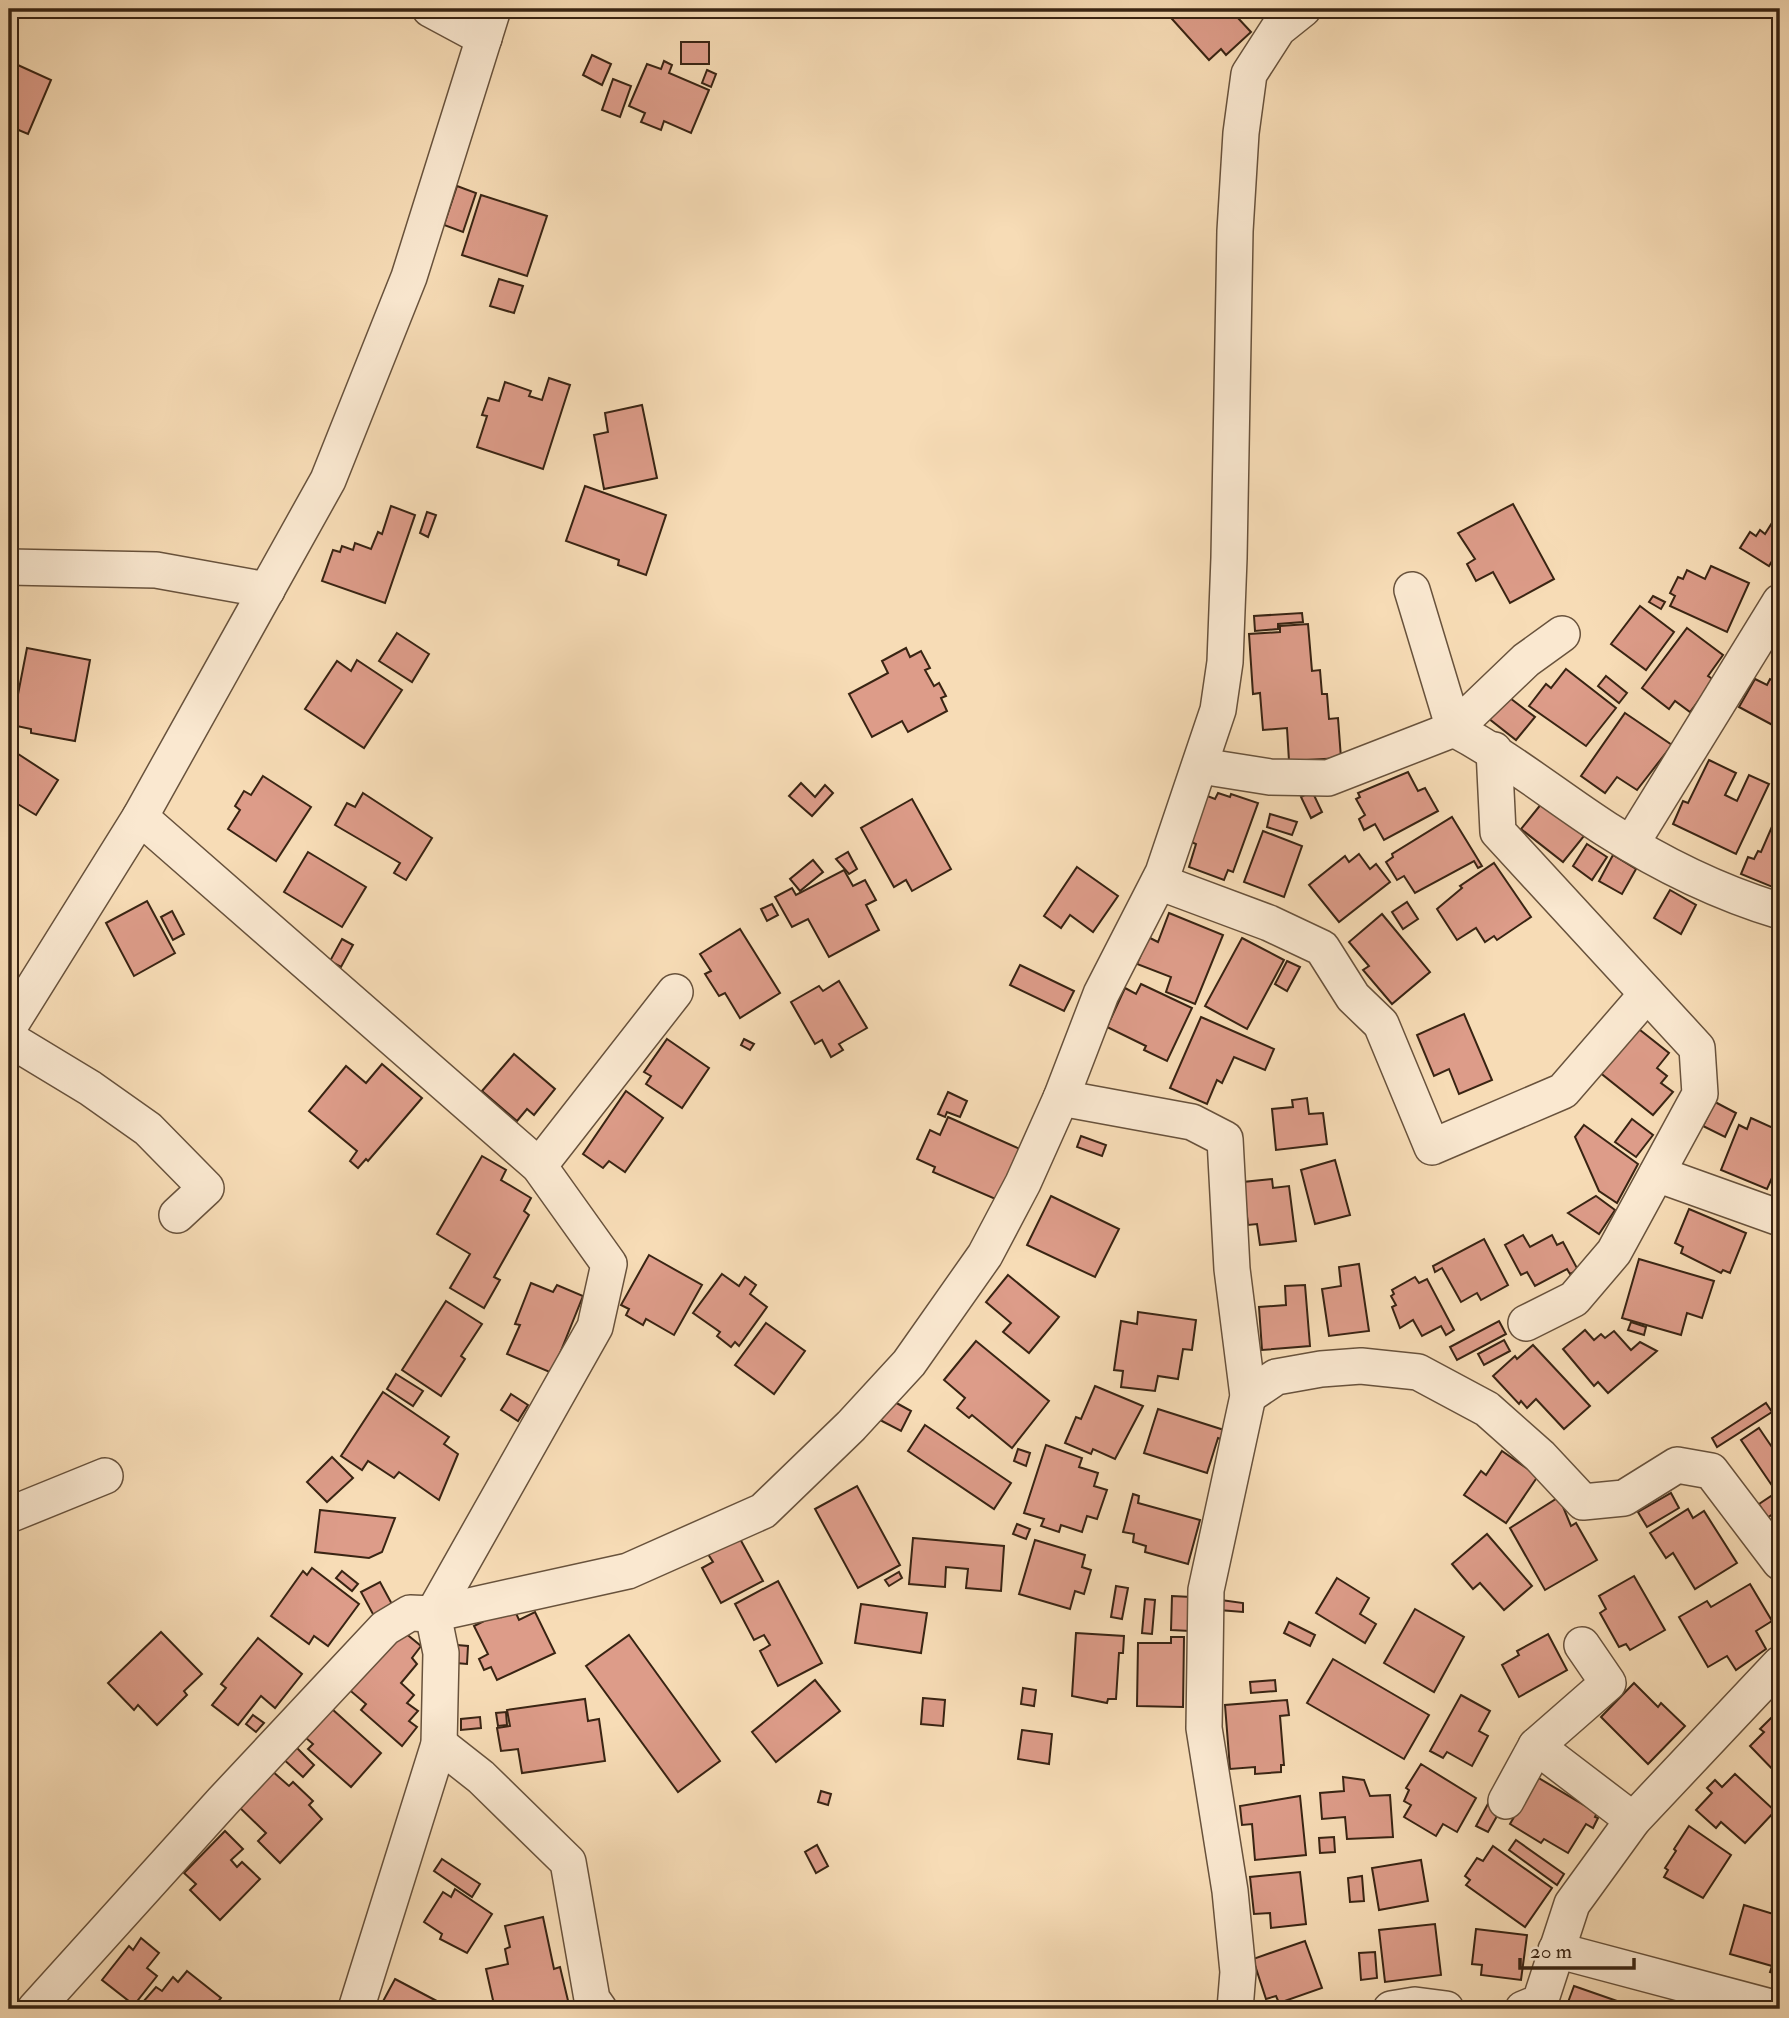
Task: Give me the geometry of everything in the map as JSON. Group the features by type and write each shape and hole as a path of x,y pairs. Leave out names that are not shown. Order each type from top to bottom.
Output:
{"street":[{"path":"9,1027 140,817 328,480 409,277 489,23 430,9"},
{"path":"35,2009 223,1801 385,1628 410,1613 433,1614 628,1571 763,1511 851,1426 909,1363 985,1255 1023,1183 1061,1098 1101,994 1159,882 1218,710 1224,662 1235,230 1249,75 1278,29 1303,9"},
{"path":"9,567 156,570 267,590"},
{"path":"1412,590 1454,729 1494,750 1632,844 1716,888 1780,911"},
{"path":"1632,844 1780,602"},
{"path":"1200,766 1270,777 1328,778 1454,729 1510,674 1562,634"},
{"path":"1494,750 1498,832 1697,1048 1700,1094 1614,1252 1574,1299 1526,1323"},
{"path":"140,817 539,1166 609,1265 595,1327 433,1614 441,1653 439,1744 356,2009"},
{"path":"1159,882 1269,923 1322,948 1353,997 1381,1024 1432,1147 1563,1091 1647,994"},
{"path":"539,1166 675,992"},
{"path":"9,1039 90,1088 148,1129 206,1188 177,1215"},
{"path":"1061,1098 1192,1122 1225,1139 1232,1269 1248,1396 1206,1590 1204,1728 1230,1891 1237,1972 1235,2009"},
{"path":"1657,1174 1780,1218"},
{"path":"1248,1396 1276,1377 1321,1369 1361,1366 1418,1372 1488,1409 1540,1456 1583,1502 1624,1498 1677,1465 1711,1471 1780,1562"},
{"path":"9,1514 105,1476"},
{"path":"1506,1801 1536,1746 1608,1683 1582,1645"},
{"path":"1522,2009 1540,2002 1572,1904 1633,1820 1780,1664"},
{"path":"439,1744 481,1777 568,1862 592,1999 599,2009"},
{"path":"1536,1746 1633,1820"},
{"path":"1556,1950 1779,2009"},
{"path":"1391,2009 1415,2005 1446,2009"}],"building":[{"path":"1163,9 1237,9 1241,13 1237,17 1251,32 1226,55 1221,49 1209,60"},
{"path":"681,42 709,42 709,64 681,64"},
{"path":"592,55 611,64 602,85 583,75"},
{"path":"9,61 51,80 28,134 9,126"},
{"path":"664,61 672,65 669,73 709,90 691,133 664,121 661,130 641,122 645,113 629,106 647,64 661,69"},
{"path":"707,70 716,74 711,87 702,83"},
{"path":"613,79 631,86 620,117 602,110"},
{"path":"457,186 476,193 463,232 444,225"},
{"path":"481,195 547,216 527,276 462,255"},
{"path":"499,279 523,286 514,313 490,306"},
{"path":"549,378 570,385 543,469 477,447 487,416 482,415 488,398 499,401 505,382 531,391 529,396 542,400"},
{"path":"642,405 657,478 604,489 594,435 608,432 605,413"},
{"path":"585,486 666,515 646,575 618,565 619,560 566,541"},
{"path":"1513,504 1554,579 1510,603 1493,572 1476,581 1467,564 1475,559 1458,533"},
{"path":"391,506 415,515 385,603 322,581 333,550 340,552 342,546 353,550 355,543 371,549 378,532 382,534"},
{"path":"1780,510 1780,555 1777,553 1769,566 1740,548 1750,532 1756,536 1760,530 1765,534"},
{"path":"427,512 436,515 428,537 420,533"},
{"path":"1711,566 1749,583 1727,632 1670,606 1675,596 1670,593 1678,577 1683,579 1687,570 1705,579"},
{"path":"1653,596 1665,602 1661,609 1649,602"},
{"path":"1640,606 1674,632 1646,670 1611,644"},
{"path":"1302,613 1303,622 1278,624 1278,629 1255,631 1254,616"},
{"path":"1308,624 1312,671 1320,670 1322,694 1327,694 1329,719 1338,718 1341,758 1289,761 1287,728 1263,730 1260,693 1253,694 1249,634 1280,632 1280,626"},
{"path":"1687,628 1723,655 1708,676 1714,680 1690,712 1675,701 1669,709 1642,688"},
{"path":"397,633 429,654 412,682 379,661"},
{"path":"27,648 90,660 75,741 31,733 31,729 12,725"},
{"path":"906,648 910,657 921,651 930,668 925,670 934,686 939,683 946,696 941,698 947,711 908,732 902,721 872,737 849,694 888,673 882,661"},
{"path":"357,660 402,690 364,748 305,709 337,661 351,671"},
{"path":"1566,669 1616,708 1586,746 1529,706 1546,684 1551,688"},
{"path":"1606,676 1627,693 1619,703 1598,686"},
{"path":"1755,679 1767,685 1770,679 1780,684 1780,729 1739,707"},
{"path":"1506,695 1535,717 1516,740 1488,718"},
{"path":"1625,713 1672,745 1637,790 1617,777 1605,793 1581,776"},
{"path":"9,748 58,780 36,815 16,803 14,806 9,803"},
{"path":"1709,760 1736,773 1725,795 1737,801 1749,775 1769,784 1736,854 1673,824 1683,801 1688,803"},
{"path":"1408,772 1418,791 1425,788 1438,811 1384,840 1375,824 1364,830 1359,819 1365,815 1356,799 1360,797 1358,793"},
{"path":"263,776 311,807 276,861 228,829 240,810 235,806 244,791 251,795"},
{"path":"801,783 815,797 825,785 833,793 812,816 789,796"},
{"path":"1312,791 1322,812 1311,818 1301,797"},
{"path":"363,793 432,838 406,880 394,873 400,863 335,825 347,803 355,807"},
{"path":"1218,793 1230,797 1231,794 1258,803 1233,872 1228,870 1224,880 1189,867 1196,844 1189,841 1205,795 1215,799"},
{"path":"912,799 951,869 912,891 906,880 894,887 861,828"},
{"path":"1542,803 1584,836 1563,862 1521,829"},
{"path":"1270,814 1297,822 1292,835 1267,827"},
{"path":"1452,817 1482,866 1478,868 1474,861 1415,893 1404,876 1397,880 1386,862 1393,857 1392,854"},
{"path":"1774,822 1780,824 1780,890 1741,874 1748,857 1754,859 1758,851 1761,852"},
{"path":"1263,831 1302,846 1284,897 1244,882"},
{"path":"1587,844 1607,857 1592,880 1573,866"},
{"path":"308,852 366,887 342,927 284,892"},
{"path":"848,852 857,869 849,874 836,859"},
{"path":"1359,854 1370,869 1376,864 1390,882 1339,922 1309,885 1345,856 1349,862"},
{"path":"1613,855 1636,869 1622,894 1599,881"},
{"path":"813,860 823,872 800,891 790,879"},
{"path":"1494,863 1531,917 1497,940 1494,936 1485,942 1476,928 1457,940 1437,909 1462,888 1460,886"},
{"path":"1077,867 1118,896 1093,932 1070,915 1061,928 1044,916"},
{"path":"844,870 853,886 865,880 876,900 866,905 879,930 829,957 808,919 792,927 775,897 792,888 796,895"},
{"path":"1670,890 1696,905 1681,934 1654,918"},
{"path":"147,901 175,953 134,976 106,923"},
{"path":"1407,902 1418,919 1403,929 1392,912"},
{"path":"772,904 778,915 767,921 761,909"},
{"path":"172,911 184,934 173,940 161,917"},
{"path":"1169,913 1223,935 1195,1004 1166,992 1171,977 1137,964 1148,937 1158,942"},
{"path":"1382,914 1430,972 1392,1004 1363,970 1369,966 1349,942"},
{"path":"740,929 780,993 740,1018 725,993 719,996 705,974 711,971 700,954"},
{"path":"1242,938 1284,960 1247,1029 1205,1006"},
{"path":"342,939 353,945 341,967 330,961"},
{"path":"1287,961 1300,967 1287,991 1275,984"},
{"path":"1020,965 1074,991 1064,1011 1010,985"},
{"path":"839,981 867,1028 839,1044 843,1050 831,1057 822,1040 815,1044 791,1002 819,986 823,991"},
{"path":"1141,984 1192,1008 1167,1061 1144,1050 1146,1046 1107,1027 1125,988 1136,994"},
{"path":"1464,1014 1492,1080 1459,1094 1449,1069 1434,1076 1417,1035"},
{"path":"1201,1017 1274,1049 1265,1070 1234,1057 1222,1083 1217,1080 1207,1104 1170,1088"},
{"path":"1635,1026 1669,1053 1657,1068 1667,1076 1661,1083 1673,1092 1653,1115 1598,1071"},
{"path":"667,1039 709,1068 682,1108 646,1084 651,1076 644,1072"},
{"path":"744,1039 754,1044 750,1050 741,1045"},
{"path":"514,1054 555,1089 534,1115 527,1109 517,1121 482,1091"},
{"path":"382,1064 422,1098 368,1161 366,1159 358,1168 350,1161 357,1151 309,1111 346,1066 366,1083"},
{"path":"626,1091 663,1118 625,1172 609,1161 603,1168 583,1154"},
{"path":"948,1092 967,1101 960,1117 947,1112 945,1117 938,1114"},
{"path":"1307,1098 1309,1114 1323,1113 1327,1144 1276,1150 1272,1109 1293,1107 1292,1100"},
{"path":"1715,1102 1736,1113 1725,1137 1703,1126"},
{"path":"948,1117 1022,1150 1000,1201 933,1172 935,1167 917,1159 930,1130 940,1135"},
{"path":"1751,1118 1780,1131 1780,1160 1767,1189 1721,1170 1739,1125 1747,1129"},
{"path":"1632,1119 1653,1135 1636,1157 1615,1142"},
{"path":"1584,1125 1638,1164 1617,1203 1599,1191 1575,1137"},
{"path":"1081,1136 1106,1145 1102,1156 1077,1147"},
{"path":"482,1156 506,1170 501,1180 531,1198 524,1211 529,1215 494,1277 500,1280 484,1308 450,1288 470,1254 437,1234"},
{"path":"1335,1160 1350,1215 1315,1224 1301,1170"},
{"path":"1272,1179 1273,1188 1289,1186 1296,1241 1260,1245 1257,1224 1248,1225 1243,1182"},
{"path":"1051,1196 1119,1229 1095,1277 1027,1245"},
{"path":"1596,1196 1615,1210 1599,1234 1568,1213"},
{"path":"1689,1209 1746,1233 1730,1273 1723,1270 1721,1273 1681,1253 1683,1247 1675,1243"},
{"path":"1523,1235 1530,1247 1552,1235 1557,1245 1563,1242 1578,1270 1570,1274 1567,1269 1535,1286 1527,1272 1521,1275 1505,1245"},
{"path":"1484,1239 1508,1285 1481,1300 1477,1293 1461,1302 1442,1268 1435,1272 1433,1266"},
{"path":"649,1255 702,1285 674,1335 646,1319 643,1325 626,1315 629,1309 621,1305"},
{"path":"1639,1259 1714,1281 1702,1318 1687,1313 1681,1335 1622,1318"},
{"path":"1359,1264 1369,1331 1329,1336 1322,1289 1341,1286 1339,1267"},
{"path":"722,1274 739,1286 745,1277 756,1285 750,1294 767,1307 739,1346 735,1342 731,1347 717,1336 720,1332 693,1313"},
{"path":"1008,1275 1059,1317 1029,1353 1003,1332 1011,1323 986,1302"},
{"path":"1415,1277 1419,1283 1427,1279 1454,1330 1446,1335 1441,1326 1422,1336 1413,1320 1400,1328 1392,1307 1396,1305 1391,1296 1394,1294 1392,1290"},
{"path":"531,1283 553,1292 557,1285 583,1296 552,1373 507,1354 520,1325 515,1324"},
{"path":"1305,1285 1310,1346 1262,1350 1259,1307 1286,1305 1285,1286"},
{"path":"446,1301 482,1324 461,1356 465,1359 441,1396 402,1370"},
{"path":"1138,1312 1196,1320 1192,1350 1183,1349 1178,1379 1158,1376 1155,1391 1121,1387 1123,1371 1114,1370 1121,1321 1137,1324"},
{"path":"1499,1321 1506,1334 1457,1360 1450,1347"},
{"path":"1631,1322 1646,1327 1644,1335 1628,1330"},
{"path":"766,1323 805,1351 774,1394 735,1365"},
{"path":"1585,1330 1594,1340 1601,1334 1605,1338 1614,1331 1631,1350 1640,1342 1657,1351 1608,1393 1598,1382 1594,1386 1563,1349"},
{"path":"1504,1340 1510,1351 1484,1365 1478,1354"},
{"path":"976,1341 1049,1401 1012,1448 972,1415 969,1418 957,1408 965,1398 944,1380"},
{"path":"1533,1345 1590,1406 1564,1429 1536,1399 1527,1408 1521,1401 1519,1404 1493,1376 1515,1356 1517,1359"},
{"path":"396,1374 423,1391 413,1406 387,1389"},
{"path":"1095,1386 1143,1406 1115,1459 1093,1449 1091,1454 1065,1443 1076,1417 1081,1419"},
{"path":"383,1392 449,1437 444,1444 458,1454 439,1500 399,1472 394,1478 368,1461 362,1470 341,1456"},
{"path":"511,1394 528,1405 518,1421 501,1410"},
{"path":"891,1400 911,1411 901,1431 880,1420"},
{"path":"1766,1403 1772,1412 1717,1447 1712,1438"},
{"path":"1158,1409 1224,1430 1221,1439 1218,1438 1207,1473 1144,1453"},
{"path":"925,1425 1011,1483 994,1509 908,1451"},
{"path":"1759,1428 1780,1459 1780,1487 1775,1490 1741,1440"},
{"path":"1046,1445 1082,1458 1079,1467 1098,1473 1094,1486 1107,1490 1097,1519 1087,1516 1082,1532 1061,1525 1059,1532 1041,1526 1044,1519 1024,1513"},
{"path":"1018,1449 1030,1453 1026,1466 1014,1461"},
{"path":"1502,1451 1538,1476 1506,1523 1464,1495 1481,1471 1486,1475"},
{"path":"332,1457 353,1478 327,1502 307,1482"},
{"path":"857,1486 900,1565 858,1588 815,1509"},
{"path":"1780,1490 1780,1509 1767,1518 1759,1504"},
{"path":"1671,1493 1679,1508 1647,1527 1638,1512"},
{"path":"1133,1494 1139,1496 1138,1503 1200,1520 1188,1564 1145,1552 1146,1546 1133,1542 1134,1534 1123,1532"},
{"path":"1559,1497 1571,1526 1576,1523 1597,1560 1545,1590 1510,1528"},
{"path":"1688,1509 1693,1518 1704,1511 1737,1563 1695,1589 1673,1553 1666,1558 1650,1533"},
{"path":"320,1510 395,1518 382,1552 369,1558 315,1552"},
{"path":"1017,1524 1030,1529 1026,1539 1013,1534"},
{"path":"1487,1534 1532,1586 1504,1610 1480,1583 1473,1589 1452,1564"},
{"path":"739,1537 763,1581 721,1603 702,1568 713,1562 708,1554"},
{"path":"913,1538 1004,1546 1001,1591 966,1588 968,1569 946,1567 945,1587 909,1584"},
{"path":"1035,1540 1085,1555 1082,1567 1091,1570 1084,1594 1075,1591 1070,1609 1019,1594"},
{"path":"312,1568 359,1604 328,1646 314,1636 309,1644 271,1616 303,1571 307,1575"},
{"path":"342,1571 358,1584 352,1591 336,1578"},
{"path":"899,1572 902,1578 889,1586 885,1580"},
{"path":"1634,1576 1665,1630 1630,1650 1626,1644 1619,1647 1600,1613 1606,1609 1599,1596"},
{"path":"1337,1578 1369,1598 1360,1614 1376,1624 1365,1643 1316,1613"},
{"path":"778,1581 822,1663 778,1686 760,1651 770,1645 764,1635 754,1640 735,1604"},
{"path":"380,1582 393,1606 374,1616 361,1592"},
{"path":"1750,1584 1772,1621 1756,1631 1766,1649 1736,1670 1727,1656 1708,1667 1679,1617 1707,1601 1711,1607"},
{"path":"1116,1586 1128,1588 1122,1619 1111,1617"},
{"path":"1172,1596 1191,1597 1190,1631 1171,1630"},
{"path":"1145,1599 1155,1600 1152,1634 1142,1633"},
{"path":"1221,1600 1243,1603 1243,1612 1219,1610"},
{"path":"861,1604 927,1613 921,1653 855,1643"},
{"path":"1415,1609 1464,1637 1434,1692 1384,1663"},
{"path":"515,1611 519,1620 535,1612 555,1653 497,1680 491,1667 484,1670 479,1659 488,1654 474,1626 500,1613 502,1617"},
{"path":"1289,1622 1315,1635 1310,1646 1284,1633"},
{"path":"161,1632 202,1674 184,1691 187,1695 157,1725 138,1705 134,1710 108,1683"},
{"path":"404,1632 421,1646 412,1658 417,1664 401,1683 414,1695 407,1703 418,1711 409,1721 417,1727 402,1746 361,1710 366,1704 346,1687 377,1652 383,1656"},
{"path":"1076,1633 1124,1636 1123,1653 1119,1653 1116,1699 1108,1699 1107,1703 1072,1696"},
{"path":"1548,1634 1567,1670 1519,1697 1502,1665 1519,1655 1517,1651"},
{"path":"629,1635 720,1761 678,1792 586,1666"},
{"path":"1171,1637 1184,1637 1183,1707 1137,1706 1138,1643 1171,1643"},
{"path":"258,1638 302,1674 275,1708 261,1696 238,1725 212,1705 226,1688 221,1684"},
{"path":"457,1645 468,1646 467,1664 456,1663"},
{"path":"1333,1659 1429,1715 1404,1759 1307,1703"},
{"path":"815,1680 840,1711 776,1762 752,1732"},
{"path":"1275,1680 1276,1691 1251,1693 1250,1682"},
{"path":"1634,1683 1658,1707 1661,1703 1685,1726 1648,1764 1601,1717"},
{"path":"1023,1688 1036,1690 1034,1706 1021,1704"},
{"path":"1461,1695 1490,1711 1479,1731 1488,1736 1472,1766 1447,1752 1443,1758 1430,1751"},
{"path":"923,1698 945,1700 943,1726 921,1724"},
{"path":"585,1699 588,1721 599,1719 605,1761 522,1773 518,1749 501,1751 497,1728 510,1726 507,1710"},
{"path":"1287,1700 1289,1715 1280,1716 1284,1765 1281,1765 1281,1772 1255,1774 1255,1767 1230,1769 1225,1705"},
{"path":"332,1709 381,1753 351,1787 308,1749 313,1744 306,1738"},
{"path":"506,1712 507,1725 498,1726 496,1713"},
{"path":"253,1715 264,1723 256,1732 246,1724"},
{"path":"1780,1716 1780,1777 1750,1746 1764,1732 1760,1729 1771,1718 1774,1722"},
{"path":"480,1717 481,1728 461,1730 461,1719"},
{"path":"1022,1730 1052,1734 1049,1764 1018,1759"},
{"path":"293,1744 314,1765 303,1777 281,1757"},
{"path":"1421,1764 1476,1798 1457,1832 1443,1824 1436,1836 1404,1817 1411,1805 1404,1801 1409,1790 1406,1788"},
{"path":"271,1770 289,1786 293,1782 313,1801 309,1805 322,1819 280,1863 258,1841 266,1833 237,1805"},
{"path":"1735,1774 1775,1811 1745,1843 1721,1822 1716,1828 1696,1810 1712,1793 1707,1788 1715,1780 1722,1787"},
{"path":"1343,1777 1364,1780 1370,1796 1390,1795 1393,1837 1347,1839 1345,1817 1322,1819 1320,1793 1344,1791"},
{"path":"1537,1777 1597,1813 1595,1817 1598,1818 1593,1828 1586,1824 1568,1853 1544,1839 1541,1843 1510,1824"},
{"path":"821,1791 831,1794 828,1805 818,1802"},
{"path":"1300,1796 1306,1855 1255,1860 1252,1824 1242,1825 1240,1806"},
{"path":"1489,1802 1501,1809 1488,1832 1476,1826"},
{"path":"1689,1826 1731,1855 1703,1898 1664,1877 1668,1870 1665,1868 1676,1851 1674,1849"},
{"path":"225,1831 243,1849 231,1860 237,1867 242,1862 260,1879 220,1920 190,1890 196,1884 184,1873"},
{"path":"1334,1837 1335,1852 1320,1853 1319,1838"},
{"path":"1516,1840 1564,1874 1557,1885 1509,1850"},
{"path":"817,1845 828,1866 816,1873 805,1852"},
{"path":"1493,1846 1552,1888 1525,1927 1466,1885 1470,1880 1465,1876 1477,1858 1483,1861"},
{"path":"442,1859 480,1884 472,1897 434,1871"},
{"path":"1421,1860 1428,1901 1379,1910 1372,1868"},
{"path":"1300,1872 1306,1924 1271,1928 1270,1913 1254,1914 1250,1877"},
{"path":"1362,1876 1364,1901 1350,1902 1348,1878"},
{"path":"455,1889 492,1914 467,1953 440,1939 442,1934 424,1922 443,1892 451,1897"},
{"path":"1744,1905 1780,1916 1780,1975 1770,1972 1772,1966 1730,1954"},
{"path":"543,1917 554,1969 560,1967 570,2009 520,2009 519,2005 495,2009 486,1969 508,1964 505,1949 510,1947 505,1926"},
{"path":"1435,1924 1441,1975 1385,1982 1379,1930"},
{"path":"1476,1929 1527,1935 1521,1980 1481,1975 1482,1965 1472,1964"},
{"path":"141,1938 159,1953 147,1968 157,1976 134,2005 102,1980 129,1946 133,1950"},
{"path":"1305,1941 1322,1988 1279,2003 1276,1996 1266,1999 1253,1959"},
{"path":"1375,1952 1377,1978 1361,1980 1359,1953"},
{"path":"187,1971 221,1998 212,2009 150,2009 142,2003 156,1987 162,1991 173,1977 178,1982"},
{"path":"395,1979 452,2009 390,2009 381,2005"},
{"path":"1574,1986 1640,2009 1580,2009 1567,2005"}]}
